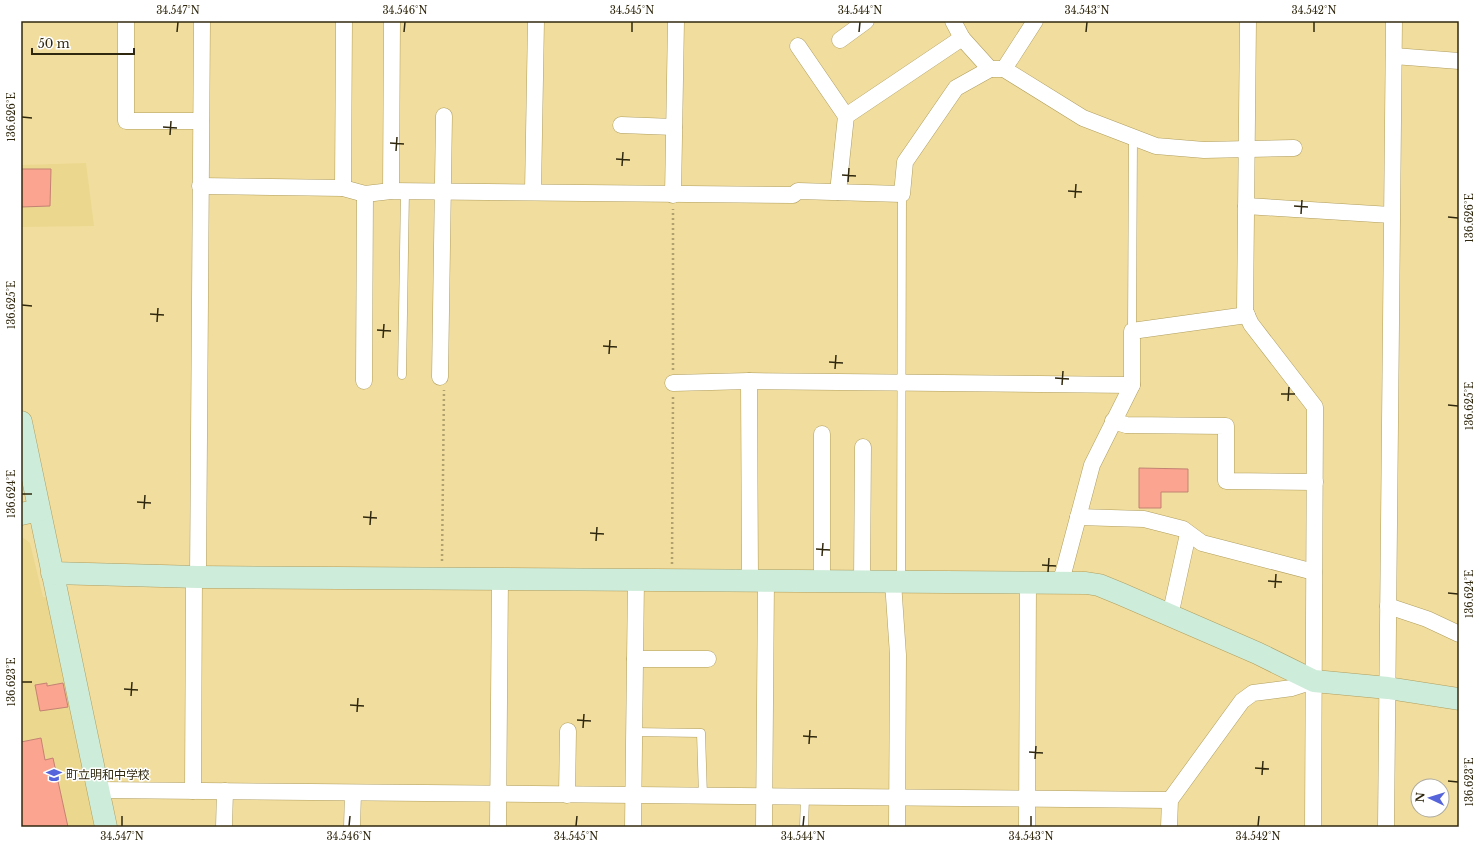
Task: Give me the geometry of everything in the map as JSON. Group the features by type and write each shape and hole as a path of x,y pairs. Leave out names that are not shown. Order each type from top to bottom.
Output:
{"street":[{"path":"126,21 126,121 201,121"},
{"path":"193,791 202,21"},
{"path":"344,21 344,188"},
{"path":"392,21 398,191"},
{"path":"533,191 536,21"},
{"path":"673,195 676,21"},
{"path":"840,40 866,21"},
{"path":"953,21 962,38 997,69 1082,118 1133,138 1156,146 1184,149 1294,148"},
{"path":"200,186 344,188 365,194 398,191 533,191 673,195 793,195 798,191 902,194 905,162 956,88 997,69 1035,21"},
{"path":"1248,21 1245,311 1251,324 1315,407 1313,827"},
{"path":"1386,827 1394,21"},
{"path":"846,116 962,38"},
{"path":"798,46 846,116 838,192"},
{"path":"1394,56 1459,61"},
{"path":"440,377 444,116"},
{"path":"621,125 674,127"},
{"path":"364,381 365,194"},
{"path":"1246,206 1391,215"},
{"path":"1058,583 1063,574 1092,465 1132,385 1132,331 1247,315"},
{"path":"673,383 749,381 903,384 1132,385"},
{"path":"749,381 758,580 764,827"},
{"path":"1113,421 1126,425 1226,426 1226,481 1315,482"},
{"path":"21,422 30,512 52,573 106,827"},
{"path":"822,434 822,581"},
{"path":"862,582 863,447"},
{"path":"1078,517 1144,519 1183,529 1202,543 1314,572"},
{"path":"1170,616 1188,534"},
{"path":"52,573 196,576 1086,583 1099,585 1257,653 1314,681 1388,688 1459,698"},
{"path":"498,827 500,578"},
{"path":"633,827 636,580"},
{"path":"897,582 897,827"},
{"path":"1027,827 1028,583"},
{"path":"1388,606 1428,619 1459,634"},
{"path":"635,659 708,659"},
{"path":"1169,827 1170,800 1242,702 1253,693 1292,688 1314,681"},
{"path":"567,795 568,731"},
{"path":"98,790 498,795 1170,800"},
{"path":"224,827 225,791"},
{"path":"352,827 353,793"}],"lane":[{"path":"1132,331 1133,138"},
{"path":"398,191 402,375"},
{"path":"897,582 903,384 902,194"},
{"path":"633,732 701,733 704,796"},
{"path":"804,827 806,797"}],"path":[{"path":"440,377 444,384 442,578"}],"shaded area":[{"path":"86,163 94,226 21,227 21,165"},
{"path":"21,536 30,543 43,597 50,597 98,827 21,827"}],"building":[{"path":"21,169 51,169 50,206 21,207"},
{"path":"1139,468 1188,469 1188,492 1161,492 1161,508 1139,508"},
{"path":"47,683 47,686 63,683 68,707 40,711 35,685"},
{"path":"41,738 45,760 53,758 68,827 21,827 21,742"}],"place":[{"name":"町立明和中学校","path":"54,775"}]}
